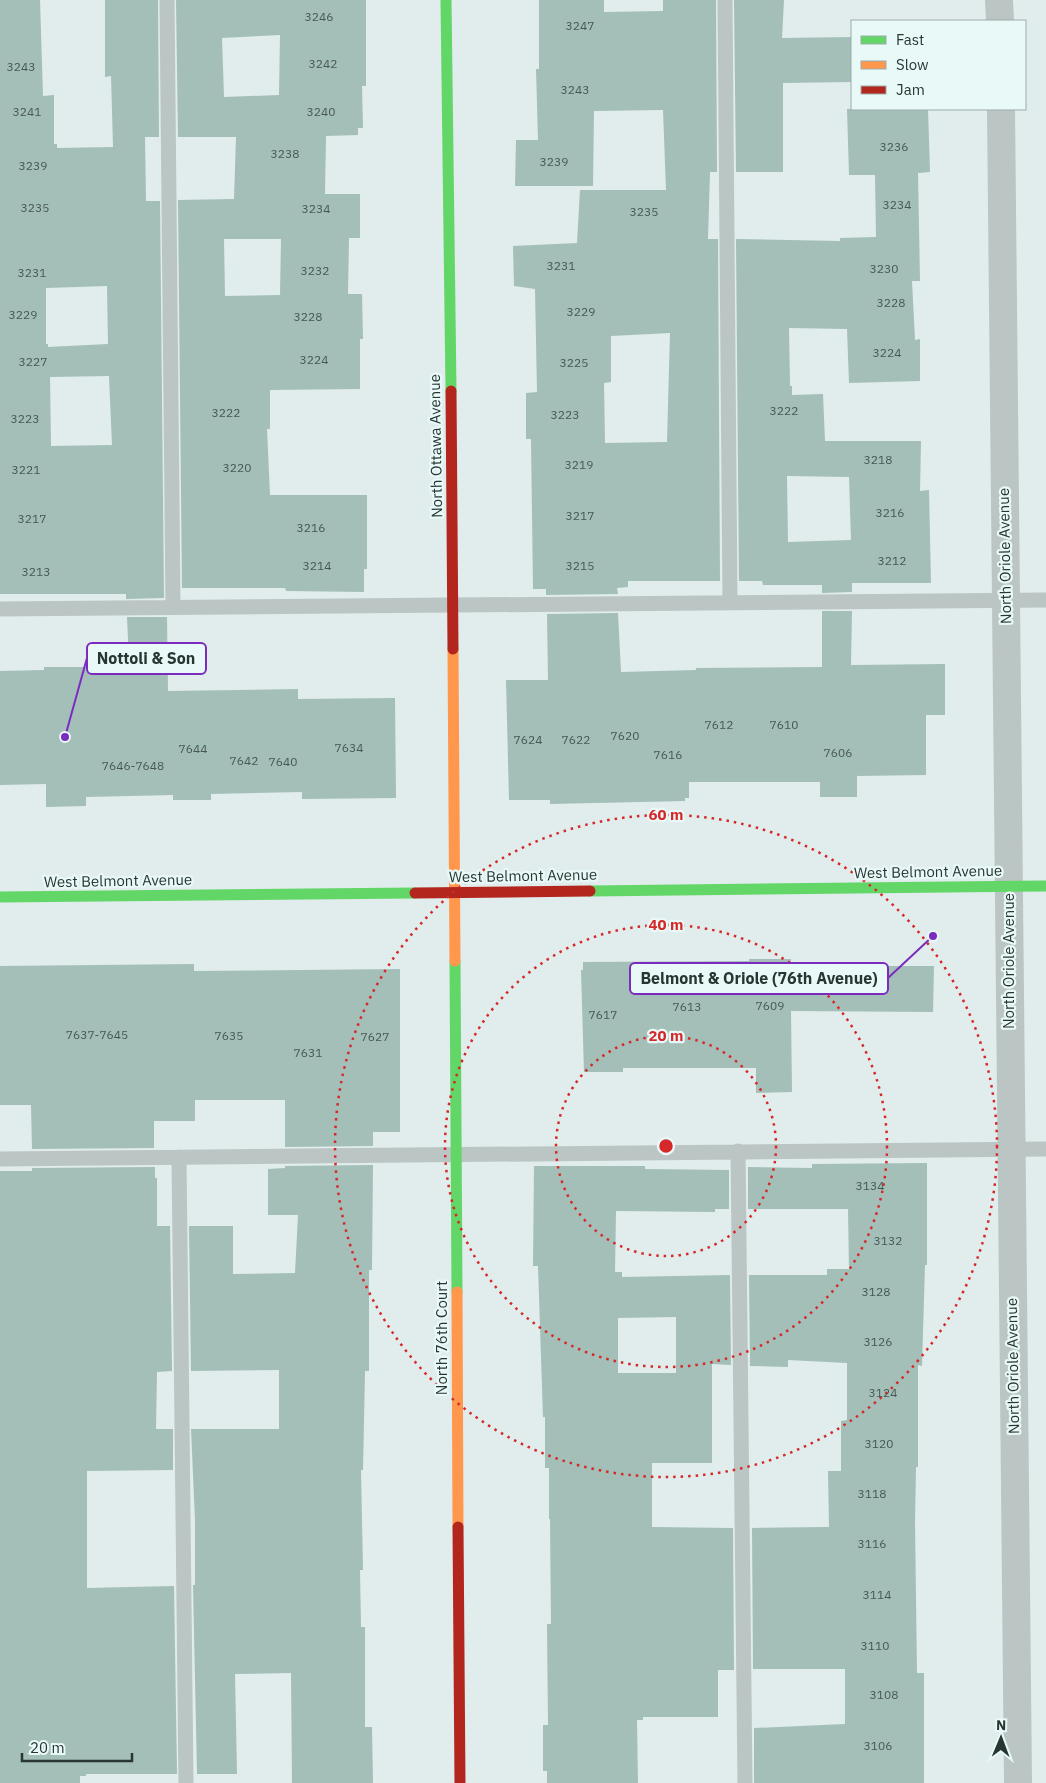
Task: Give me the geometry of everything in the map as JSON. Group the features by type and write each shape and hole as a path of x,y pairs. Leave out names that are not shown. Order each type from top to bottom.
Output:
{"street":[{"name":"North Ottawa Avenue","path":"446,0 453,604 454,892"},
{"path":"999,0 1000,20"},
{"name":"North Oriole Avenue","path":"1000,110 1018,1783"},
{"name":"West Belmont Avenue","path":"0,897 1046,886"},
{"name":"North 76th Court","path":"454,892 460,1783"}],"lane":[{"path":"167,0 173,607"},
{"path":"725,0 730,602"},
{"path":"0,608 1046,600"},
{"path":"0,1159 1046,1149"},
{"path":"738,1151 745,1783"},
{"path":"178,1157 186,1783"}],"building":[{"path":"0,0 40,0 43,96 54,95 54,144 57,144 57,148 113,147 111,76 105,77 105,0 158,0 159,137 145,137 146,201 160,201 164,598 126,599 126,594 0,594","holes":["107,286 108,344 48,347 48,344 46,344 46,288","109,376 112,445 51,446 50,377"]},
{"path":"176,0 366,0 366,86 362,86 363,128 358,128 358,135 326,136 325,194 360,194 360,238 349,238 348,294 362,294 363,339 360,339 360,389 270,390 270,429 267,429 270,495 367,495 367,569 364,569 364,592 286,591 285,588 182,588 178,200 234,199 236,137 178,137","holes":["280,35 279,95 224,97 222,38","224,239 281,239 280,295 225,296"]},
{"path":"539,0 604,0 604,12 663,11 663,0 716,0 717,172 710,172 708,239 718,239 720,581 628,581 628,587 617,588 618,594 546,595 546,589 533,589 531,439 526,439 526,393 537,392 535,289 514,286 513,246 577,243 580,190 666,190 663,110 594,111 593,186 515,186 516,140 538,140 536,69 539,69","holes":["670,333 667,442 605,443 604,383 611,382 611,336"]},
{"path":"734,0 784,0 782,38 851,37 851,82 783,83 783,172 736,172"},
{"path":"847,109 928,110 930,172 918,173 920,281 912,281 915,340 920,339 920,381 849,383 847,329 789,328 790,386 792,386 792,395 823,394 825,441 921,441 920,491 929,490 931,583 852,583 852,592 822,593 822,585 763,585 762,581 739,581 736,239 840,241 840,238 876,237 875,175 849,175","holes":["787,476 849,477 851,540 788,542"]},
{"path":"822,611 852,611 851,665 945,664 945,715 926,715 926,775 857,776 857,797 820,797 820,782 689,782 689,798 685,798 685,801 550,804 550,800 509,800 506,680 548,680 547,614 618,613 621,672 696,670 696,668 822,667"},
{"path":"127,617 167,617 168,691 298,689 298,699 395,698 396,798 302,799 302,792 211,794 211,800 173,800 173,795 86,797 86,806 46,807 46,784 0,785 0,671 44,670 44,667 88,667 88,662 129,661"},
{"path":"749,959 791,959 791,973 848,973 848,966 934,966 933,1012 791,1011 792,1092 756,1093 756,1068 623,1068 623,1072 584,1072 581,970 583,970 583,962 749,961"},
{"path":"194,964 194,971 400,969 400,1132 373,1132 373,1146 285,1147 285,1100 195,1100 195,1121 154,1121 154,1148 32,1149 31,1105 0,1105 0,966"},
{"path":"927,1163 927,1265 925,1265 922,1366 918,1365 918,1467 916,1467 915,1522 917,1673 924,1673 924,1783 754,1783 754,1728 845,1724 845,1669 753,1669 752,1528 829,1527 828,1471 841,1471 841,1421 847,1420 847,1363 788,1360 788,1367 750,1366 749,1275 827,1275 827,1269 849,1269 848,1209 748,1209 748,1167 812,1168 812,1164"},
{"path":"373,1165 372,1270 369,1270 369,1371 365,1371 363,1470 361,1470 363,1570 360,1570 361,1627 365,1627 365,1727 372,1727 373,1783 292,1783 291,1673 235,1674 237,1774 197,1774 193,1585 195,1585 195,1520 191,1429 279,1429 279,1370 191,1371 189,1226 233,1226 233,1274 295,1273 298,1215 268,1215 268,1169 285,1168 285,1166"},
{"path":"534,1166 645,1166 645,1169 729,1170 729,1209 715,1209 715,1212 616,1211 615,1272 622,1272 622,1277 730,1275 731,1365 712,1364 712,1463 652,1463 652,1527 733,1528 734,1670 718,1670 718,1717 643,1717 643,1720 637,1720 638,1783 547,1783 547,1771 543,1771 543,1725 548,1725 547,1624 551,1624 549,1468 545,1468 545,1417 543,1417 538,1266 533,1266","holes":["676,1317 676,1373 618,1373 618,1318"]},
{"path":"155,1167 155,1178 157,1178 157,1226 170,1226 172,1371 157,1372 156,1429 173,1429 173,1470 87,1471 87,1588 174,1586 177,1774 86,1774 86,1776 80,1776 80,1783 0,1783 0,1171 32,1171 32,1168"}],"traffic: fast":[{"path":"446,0 451,391"},
{"path":"590,891 1046,886"},
{"path":"0,897 415,893"},
{"path":"455,961 457,1292"}],"traffic: slow":[{"path":"453,649 455,961"},
{"path":"457,1292 458,1527"}],"traffic: jam":[{"path":"451,391 453,649"},
{"path":"415,893 590,891"},
{"path":"458,1527 460,1783"}],"place":[{"name":"Nottoli & Son","path":"65,737"},
{"name":"Belmont & Oriole (76th Avenue)","path":"933,936"}]}
